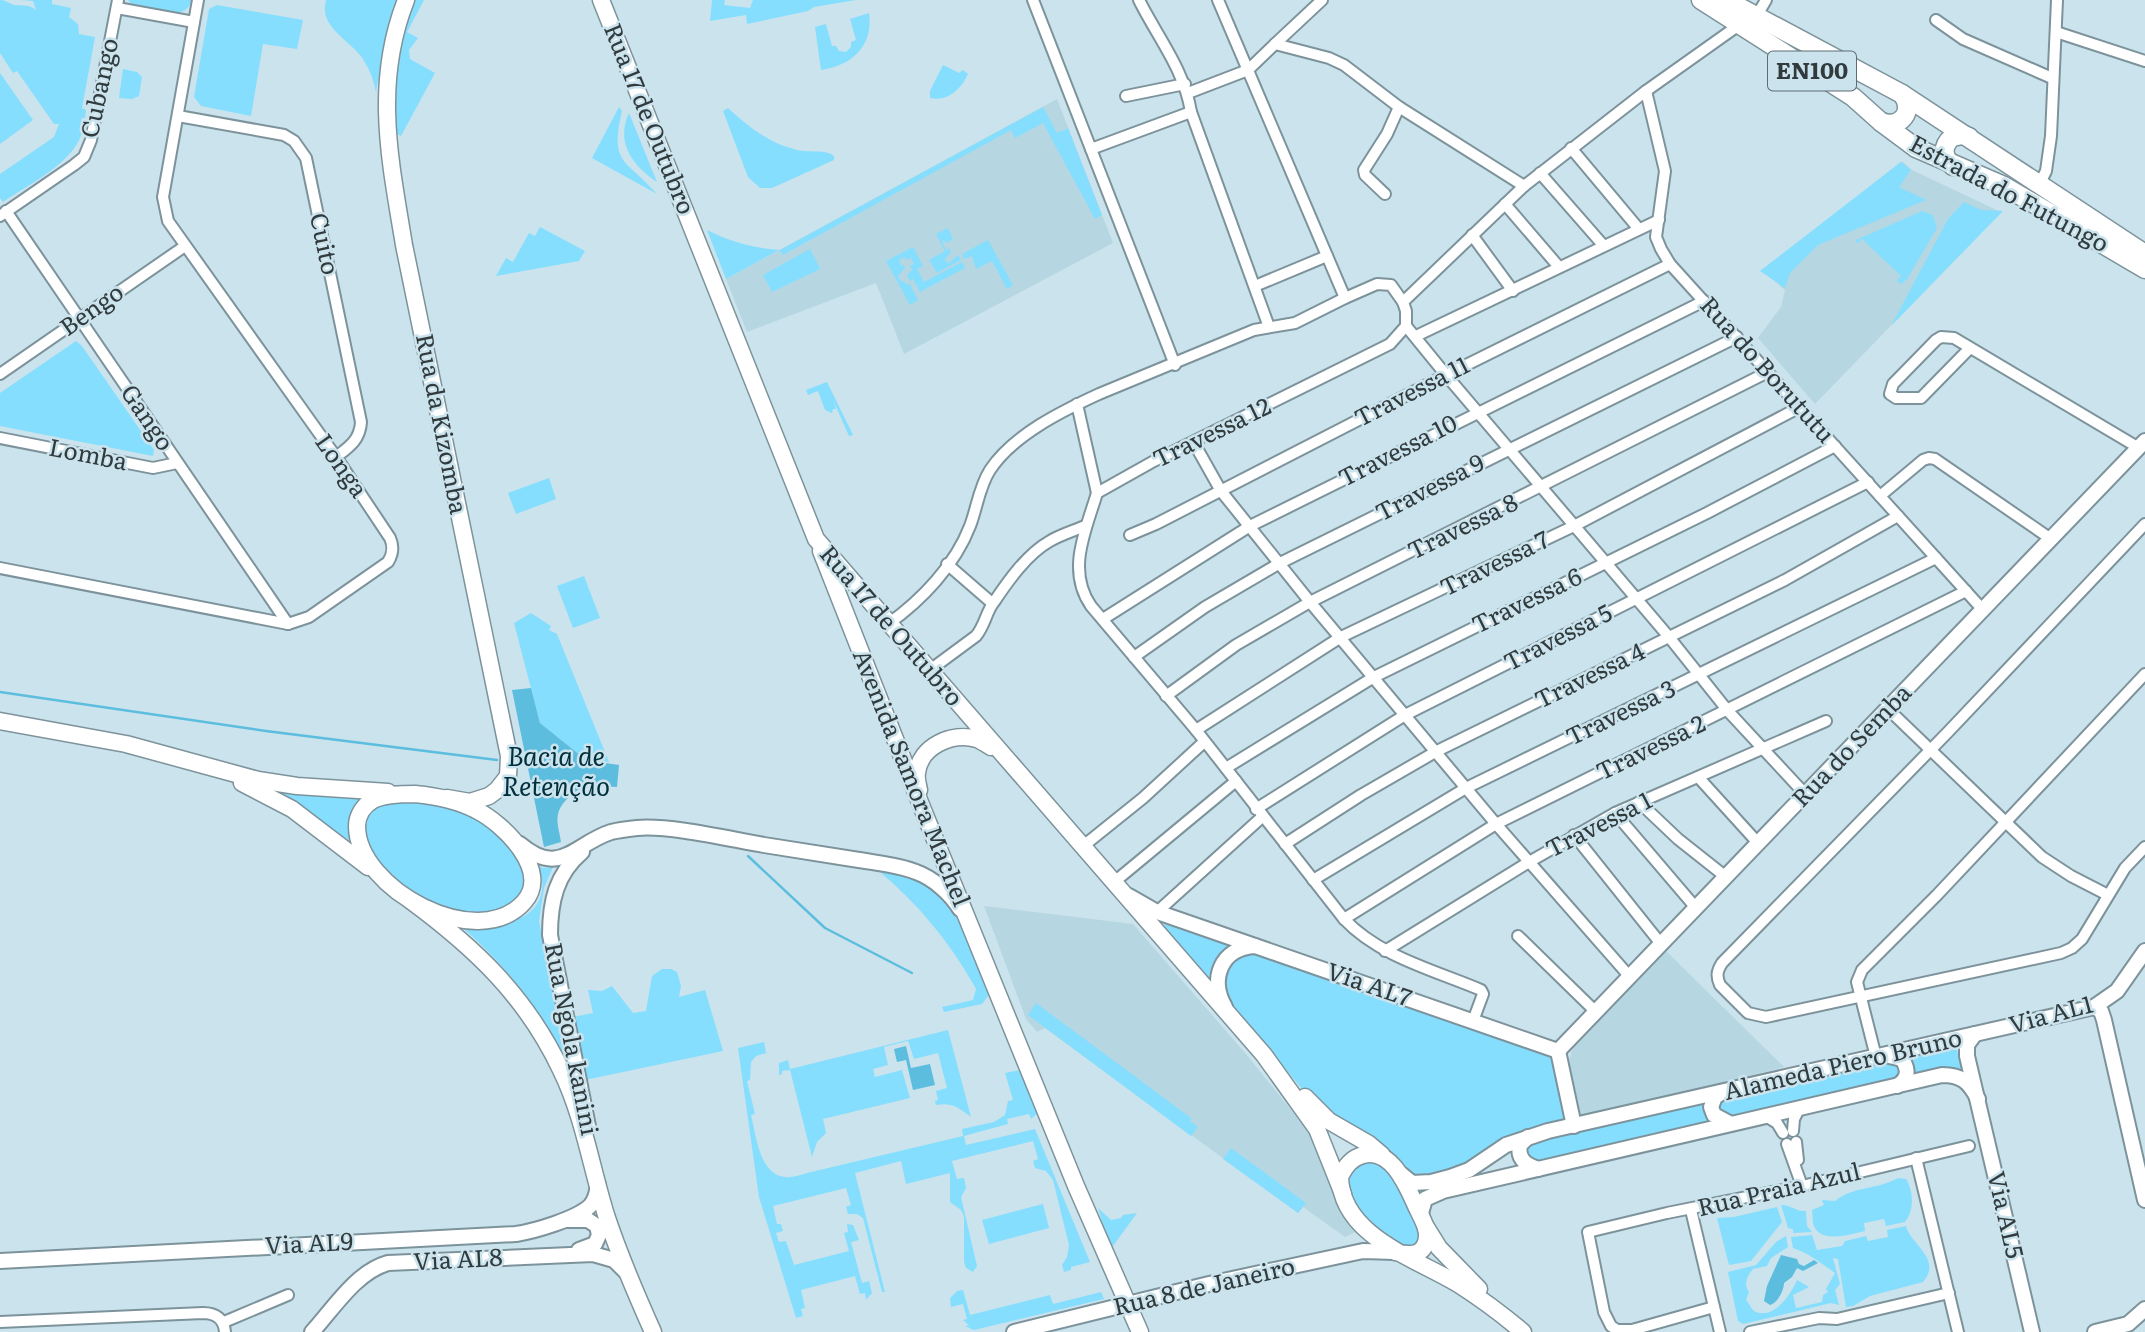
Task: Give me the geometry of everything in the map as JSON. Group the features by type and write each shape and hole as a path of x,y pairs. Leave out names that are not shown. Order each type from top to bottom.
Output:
{"highway":[{"name":"Estrada do Futungo","path":"1701,0 1853,97 1916,148 2011,190 2145,269"},
{"name":"EN100","path":"1726,0 1756,17"},
{"name":"Estrada do Futungo","path":"1756,17 1895,90 2145,254"},
{"path":"1881,122 1892,125 1906,115 1908,104 1895,90"},
{"path":"1953,166 1945,157 1945,146 1952,137 1969,137"}],"main road":[{"name":"Rua da Kizomba","path":"405,0 395,32 387,81 385,108 391,170 509,756 508,776 489,796 470,802 447,798"},
{"name":"Rua 17 de Outubro","path":"601,0 816,539 1264,1055 1320,1113 1339,1128 1369,1144 1395,1168 1424,1222"},
{"name":"Avenida Samora Machel","path":"816,539 1076,1186 1140,1332"},
{"path":"0,721 126,744 258,780 297,786 447,798 476,809 507,832 528,863 532,876 531,891 524,902 511,912 495,918 442,915 410,900 311,822 272,797 223,775 167,756"},
{"path":"921,805 917,774 926,752 935,745 947,740 978,739 1002,754"},
{"path":"381,877 362,852 357,837 357,820 365,806 375,799 415,794"},
{"name":"Rua Ngola kanini","path":"410,900 457,934 479,955 499,976 548,1043 574,1099 627,1273 653,1332"},
{"name":"Rua 17 de Outubro","path":"1264,1055 1317,1129 1343,1194 1364,1227 1395,1252"},
{"path":"1343,1194 1340,1177 1349,1162 1357,1157 1374,1154 1395,1168"},
{"path":"1395,1252 1409,1255 1422,1250 1427,1239 1424,1222"},
{"path":"1424,1222 1439,1248 1519,1329"},
{"path":"1395,1252 1455,1282 1519,1329"}],"street":[{"name":"Longa","path":"198,0 163,197 168,220 336,457 393,544 388,562 309,617 288,624"},
{"path":"1033,0 1175,365"},
{"path":"1139,0 1177,65 1191,112 1269,327"},
{"path":"1218,0 1345,298"},
{"path":"1126,96 1186,89 1248,70 1322,0"},
{"path":"1756,17 1766,0"},
{"path":"2040,183 2046,171 2049,153 2057,0"},
{"path":"118,4 194,22"},
{"name":"Cubango","path":"3,214 84,157 91,140 118,4"},
{"path":"1936,20 1963,39 2052,78"},
{"path":"1403,302 1524,186 1646,91 1739,25"},
{"path":"2056,33 2145,61"},
{"path":"1275,44 1329,58 1344,65 1399,107 1524,186"},
{"name":"Rua do Borututu","path":"1646,91 1664,162 1658,243 1670,264 1983,610"},
{"path":"1385,194 1365,175 1364,170 1387,134 1399,107"},
{"path":"1091,149 1191,112"},
{"name":"Cuito","path":"178,116 284,135 294,141 306,158 361,422 356,440 336,457"},
{"path":"1572,148 1638,228"},
{"path":"1540,173 1603,245"},
{"path":"1505,204 1559,267"},
{"name":"Gango","path":"3,214 79,319 288,624"},
{"path":"1416,336 1659,219"},
{"path":"1472,235 1513,291"},
{"name":"Bengo","path":"0,374 185,246"},
{"path":"1255,286 1327,256"},
{"name":"Travessa 11","path":"1130,535 1670,264"},
{"path":"888,624 920,599 947,564 969,528 989,472 1024,437 1077,404 1254,330 1306,320 1345,298 1384,283 1391,285 1403,302 1406,326 1446,375 1669,637 1728,711 1805,794"},
{"name":"Travessa 10","path":"1103,619 1250,526 1477,411 1704,301"},
{"name":"Travessa 12","path":"1097,493 1154,461 1390,345 1406,326"},
{"name":"Travessa 9","path":"1134,657 1205,607 1280,563 1737,337"},
{"path":"1970,348 1921,398 1896,398 1890,394 1893,384 1936,340 1954,338 2142,444"},
{"name":"Travessa 8","path":"1166,696 1236,646 1310,602 1768,372"},
{"path":"1077,404 1097,493 1085,526 1079,560 1085,597 1196,730 1343,919 1358,934 1385,951 1481,990 1483,994 1473,1021"},
{"name":"Travessa 7","path":"1196,730 1342,637 1574,526 1800,407"},
{"name":"Lomba","path":"0,438 153,468 177,463"},
{"path":"1194,443 1221,491 1310,602 1496,824 1630,977"},
{"name":"Rua do Semba","path":"1558,1051 2142,444"},
{"name":"Travessa 6","path":"1226,768 1374,677 1707,513 1835,446"},
{"path":"1880,496 1923,460 1935,459 2051,539"},
{"name":"Travessa 5","path":"1157,912 1259,813 1405,715 1868,482"},
{"name":"Travessa 4","path":"1286,844 1361,795 1437,751 1785,580 1899,516"},
{"path":"2145,524 1931,750 1722,963 1717,974 1720,985 1748,1013 1760,1017 2061,953 2082,939 2125,868 2145,847"},
{"path":"930,670 976,636 992,604 1025,562 1041,547 1085,526"},
{"name":"Travessa 3","path":"1312,880 1466,788 1936,558"},
{"path":"947,564 992,604"},
{"path":"0,568 288,624"},
{"name":"Travessa 2","path":"1343,919 1496,824 1966,591"},
{"path":"1896,1086 1904,1081 1907,1067 1902,1059 1880,1056 1860,997 1857,982 1862,970 2006,823 2145,674"},
{"path":"1888,709 2054,866 2108,895"},
{"name":"Travessa 1","path":"1385,951 1574,835 1615,813 1826,721"},
{"path":"1082,846 1143,798 1204,742"},
{"path":"1699,778 1758,843"},
{"path":"1114,883 1236,781"},
{"path":"1639,802 1678,839 1726,877"},
{"path":"1615,813 1696,908"},
{"name":"Avenida Samora Machel","path":"507,832 533,855 545,859 568,855 609,833 640,828 873,862 916,872 936,884 955,901 976,938"},
{"path":"1574,835 1661,944"},
{"name":"Rua Ngola kanini","path":"596,1177 550,935 550,915 558,881 578,856 597,840"},
{"name":"Via AL7","path":"1114,883 1157,912 1558,1051"},
{"path":"1518,936 1596,1012"},
{"path":"1232,1017 1219,996 1217,979 1220,967 1232,953 1245,947 1258,946"},
{"name":"Via AL1","path":"1975,1034 2094,1007 2117,991 2145,951"},
{"path":"2094,1007 2101,1011 2104,1020 2141,1169 2145,1200"},
{"name":"Alameda Piero Bruno","path":"1395,1168 1412,1183 1431,1182 1469,1170 1498,1149 1529,1136 1975,1034"},
{"name":"Alameda Piero Bruno","path":"1975,1034 1966,1048 1978,1099"},
{"path":"1558,1051 1574,1126"},
{"name":"Alameda Piero Bruno","path":"1424,1222 1422,1206 1425,1199 1434,1194 1800,1107 1948,1075 1962,1078 1971,1085 1978,1099"},
{"path":"1723,1092 1715,1097 1711,1107 1714,1115 1729,1123"},
{"name":"Via AL5","path":"1978,1099 2032,1332"},
{"path":"1800,1107 1790,1137 1801,1181"},
{"path":"1764,1115 1777,1123 1790,1137"},
{"path":"1529,1136 1520,1145 1520,1157 1523,1162 1538,1169"},
{"name":"Rua Praia Azul","path":"1714,1307 1632,1330 1617,1330 1611,1326 1604,1312 1588,1232 1691,1210 1801,1181 1969,1146"},
{"path":"1916,1158 1958,1332"},
{"name":"Via AL9","path":"0,1261 530,1232 589,1207 596,1197 596,1177"},
{"path":"1691,1210 1720,1332"},
{"path":"559,1221 588,1220 597,1226 599,1235 594,1244 564,1254"},
{"path":"471,1237 480,1241 482,1247 480,1256 471,1261"},
{"path":"384,1240 375,1245 373,1256 378,1262 388,1263"},
{"name":"Rua 8 de Janeiro","path":"1014,1332 1363,1251 1395,1252"},
{"name":"Via AL8","path":"312,1332 363,1276 376,1266 388,1263 471,1261 564,1254 603,1255 614,1260 627,1273"},
{"path":"1750,1332 1819,1318 1837,1319 1949,1293"},
{"path":"0,1322 203,1313 215,1315 225,1327 288,1295"},
{"path":"2095,1332 2128,1324 2145,1308"},
{"path":"1837,1319 1840,1332"}],"shaded area":[{"path":"0,0 36,10 33,1 21,0 52,0 52,4 71,8 69,17 78,24 79,34 95,37 82,108 86,110 85,118 82,118 80,127 83,128 79,140 72,151 51,171 3,202 0,198 0,174 54,137 59,124 54,124 17,71 13,73 0,53"},
{"path":"128,0 192,0 182,11 167,13 133,6"},
{"path":"326,0 398,0 386,34 376,92 363,59 335,31 326,17"},
{"path":"413,0 424,0 407,32 418,38 409,50 410,59 435,73 401,136 393,132 394,98 401,49"},
{"path":"712,0 725,0 724,5 750,8 753,0 856,0 814,7 808,11 747,24 746,15 710,21"},
{"path":"217,5 303,20 297,49 263,44 251,116 201,106 194,97 209,9"},
{"path":"869,13 868,35 858,52 842,64 821,70 815,27 826,24 832,46 846,52 851,47 851,42 856,40 850,19"},
{"path":"943,65 959,73 963,70 968,74 962,85 953,93 943,98 930,98 930,91"},
{"path":"123,69 137,72 142,77 139,96 132,99 119,98"},
{"path":"0,73 33,120 0,144"},
{"path":"1057,99 1113,243 904,354 876,283 747,332 726,279"},
{"path":"619,107 622,111 619,152 629,167 657,194 592,158"},
{"path":"1043,107 1057,133 1068,128 1102,215 1095,219 1043,123 1015,138 1011,130 783,255 779,250 726,279 707,230 742,244 780,250"},
{"path":"728,108 768,139 797,150 831,154 834,160 772,188 760,188 748,177 723,111"},
{"path":"629,113 657,182 634,161 625,144 625,124"},
{"path":"1902,161 1912,170 2001,212 1815,404 1758,338 1781,307 1785,290 1762,271"},
{"path":"1901,162 1911,170 1899,187 1926,200 1818,245 1790,273 1785,288 1760,271"},
{"path":"1964,202 1981,210 2003,211 1891,326 1948,219"},
{"path":"1922,211 1933,215 1937,228 1907,279 1901,284 1897,281 1901,276 1862,239 1857,244 1856,240"},
{"path":"540,227 585,251 579,261 496,276 506,258 513,262 529,233 535,236"},
{"path":"948,228 953,239 946,243 942,241 946,250 949,248 951,252 945,259 948,264 958,255 961,260 937,273 929,260 945,251 936,234"},
{"path":"988,240 1013,285 1007,289 992,261 976,269 972,256 964,259 962,254"},
{"path":"913,247 923,266 917,269 924,282 962,262 965,268 920,292 913,279 910,281 907,275 912,270 910,266 914,264 911,258 899,260 905,268 898,276 901,282 910,284 918,300 910,305 886,261"},
{"path":"810,249 820,269 772,292 763,275"},
{"path":"76,341 154,450 153,456 0,426 0,393"},
{"path":"827,382 853,435 849,436 833,400 836,409 833,409 832,413 825,410 818,391 808,395 806,390"},
{"path":"549,478 556,499 516,514 508,493"},
{"path":"584,576 600,618 573,628 557,586"},
{"path":"531,613 551,626 549,630 557,634 609,762 586,760 540,723 514,623"},
{"path":"264,789 362,795 351,816 350,841 300,806"},
{"path":"421,797 477,817 500,835 519,856 526,886 512,905 476,912 437,905 393,878 382,865 372,852 366,837 363,824 365,816 376,803"},
{"path":"539,866 553,867 544,888 539,921 568,1064 546,1025 520,988 491,955 458,924 490,926 506,923 532,910 540,899 542,885"},
{"path":"875,868 924,884 953,910 973,946 991,992 982,1004 944,1012 942,1007 973,1000 976,989 931,924 905,895"},
{"path":"984,906 1133,924 1246,1054 1312,1136 1360,1230 1345,1237 1303,1207 1298,1213 1045,1028 1037,1032 1026,1019"},
{"path":"1156,924 1167,925 1234,947 1214,963 1208,985"},
{"path":"1250,950 1549,1054 1555,1068 1566,1117 1564,1121 1502,1140 1491,1146 1473,1164 1421,1178 1409,1175 1387,1149 1343,1127 1308,1096 1230,1004 1223,994 1226,965"},
{"path":"1665,950 1784,1067 1580,1119 1568,1065 1572,1050"},
{"path":"662,969 677,972 681,986 679,997 705,990 723,1051 585,1080 573,1017 593,1013 588,990 602,991 612,986 633,1013 646,1011 652,976"},
{"path":"1036,1003 1191,1118 1190,1121 1198,1127 1191,1136 1028,1015"},
{"path":"948,1030 971,1117 951,1105 936,1105 936,1091 947,1088 938,1053 914,1059 908,1041 884,1047 888,1065 873,1069 875,1077 902,1070 910,1098 823,1119 826,1133 817,1142 812,1157 790,1070 782,1071 779,1075 779,1063 788,1060 790,1069"},
{"path":"764,1042 766,1053 756,1056 751,1062 750,1080 747,1081 755,1114 751,1115 764,1162 776,1175 785,1177 963,1136 962,1129 994,1122 1005,1115 1008,1101 1013,1100 1005,1073 1020,1070 1038,1113 1031,1119 1029,1114 1007,1119 1008,1124 964,1136 966,1145 1035,1129 1090,1262 1071,1267 1071,1270 1064,1272 1062,1265 1069,1245 1053,1180 1046,1171 1035,1168 1033,1161 1038,1159 1033,1141 952,1161 957,1179 964,1178 966,1188 961,1197 977,1266 973,1272 966,1268 964,1262 964,1216 961,1210 950,1202 950,1173 906,1184 901,1161 855,1173 885,1292 882,1292 863,1218 857,1214 848,1214 846,1207 851,1205 846,1188 773,1206 777,1224 781,1224 783,1231 776,1233 779,1242 786,1241 794,1265 849,1251 844,1233 848,1232 847,1224 853,1225 859,1240 851,1242 862,1283 869,1281 872,1293 866,1300 865,1293 860,1294 855,1276 801,1290 805,1308 801,1309 803,1316 796,1318 759,1197 738,1048"},
{"path":"1950,1045 1956,1047 1964,1074 1911,1077 1905,1054"},
{"path":"1891,1057 1898,1060 1901,1074 1895,1079 1724,1118 1718,1115 1716,1101 1722,1096"},
{"path":"1708,1100 1714,1121 1538,1163 1528,1157 1526,1150 1529,1142"},
{"path":"1231,1148 1306,1203 1298,1213 1223,1159"},
{"path":"1371,1158 1391,1171 1422,1232 1418,1247 1406,1249 1374,1227 1350,1195 1347,1183 1349,1170"},
{"path":"1898,1178 1906,1179 1912,1195 1910,1213 1905,1222 1886,1226 1884,1219 1864,1223 1865,1231 1837,1236 1823,1235 1814,1226 1812,1210 1824,1205 1822,1200 1835,1201 1849,1193"},
{"path":"1043,1204 1049,1228 989,1244 982,1220"},
{"path":"1781,1205 1806,1211 1807,1226 1812,1232 1793,1233 1793,1229 1788,1228"},
{"path":"1777,1207 1782,1222 1751,1261 1729,1265 1717,1218"},
{"path":"1098,1208 1111,1220 1137,1213 1110,1250"},
{"path":"1906,1226 1927,1259 1928,1274 1923,1282 1870,1296 1846,1307 1838,1259 1833,1258 1840,1284 1835,1290 1839,1305 1831,1303 1743,1324 1738,1321 1728,1272 1756,1265 1776,1242 1786,1236 1788,1247 1771,1258 1767,1266 1753,1269 1748,1277 1746,1286 1749,1292 1746,1300 1756,1312 1776,1309 1791,1292 1797,1280 1809,1287 1793,1295 1796,1308 1822,1302 1823,1295 1828,1292 1826,1289 1835,1273 1793,1248 1791,1237 1812,1235 1817,1250 1842,1246 1845,1241 1866,1236 1868,1241 1888,1237 1887,1230"},
{"path":"963,1290 970,1315 1050,1295 1053,1304 1101,1292 1104,1299 974,1330 965,1326 969,1325 963,1320 967,1319 963,1304 951,1307 950,1298 957,1291"}],"water":[{"name":"Bacia de Retenção","path":"531,688 540,723 586,760 619,765 617,787 595,786 572,794 560,808 558,825 561,842 544,847 512,690"},
{"path":"906,1046 911,1068 930,1064 935,1085 913,1090 906,1060 897,1062 894,1049"},
{"path":"1781,1255 1797,1259 1799,1264 1804,1266 1814,1260 1818,1263 1803,1271 1797,1268 1792,1277 1784,1283 1778,1299 1770,1305 1764,1301 1767,1286"}],"waterway":[{"path":"0,692 266,731 497,760"},
{"path":"748,856 825,928 912,973"}]}
